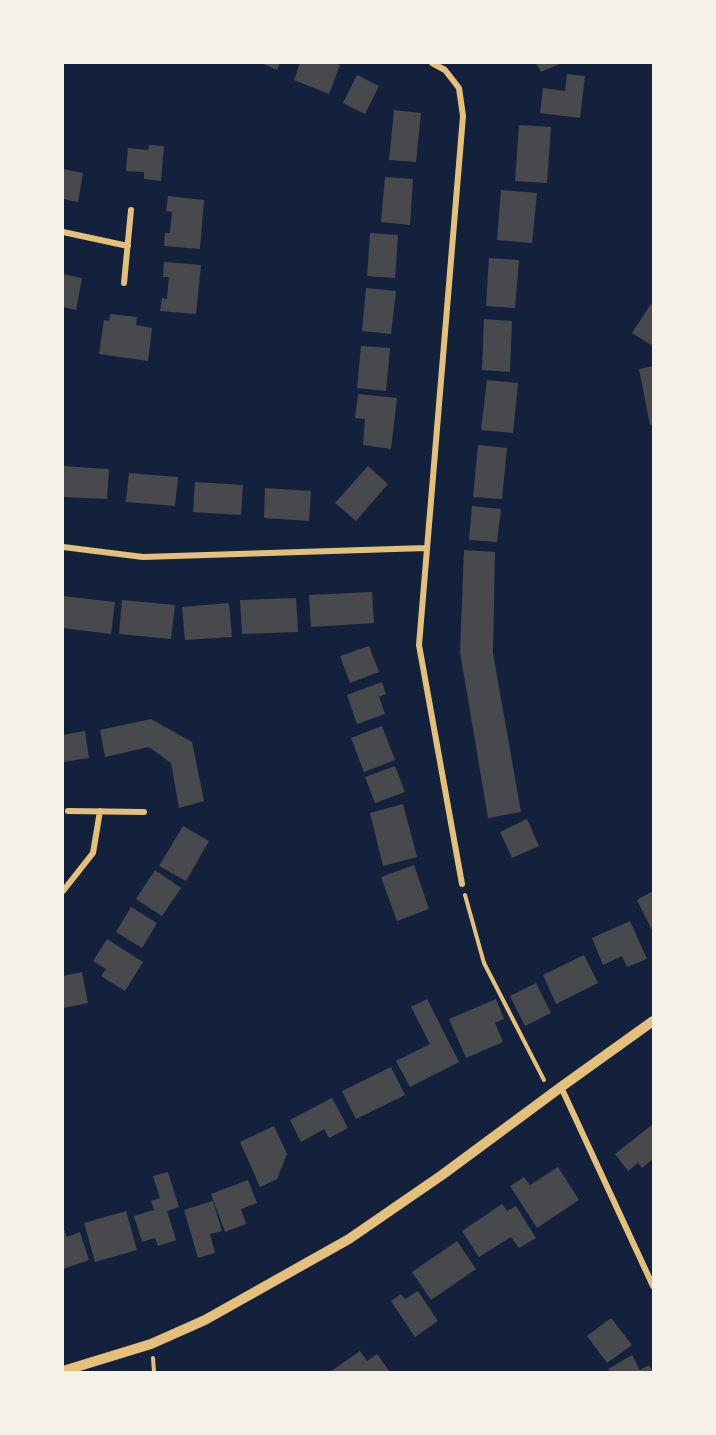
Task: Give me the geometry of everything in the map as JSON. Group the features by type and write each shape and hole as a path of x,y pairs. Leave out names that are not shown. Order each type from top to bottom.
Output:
{"street":[{"path":"432,63 445,70 459,88 463,116 419,645 462,884"},
{"path":"124,283 132,210"},
{"path":"63,232 128,246"},
{"path":"63,547 142,557 426,548"},
{"path":"69,811 144,812"},
{"path":"63,891 93,854 99,811"},
{"path":"63,1371 151,1344 206,1320 338,1245 442,1175 653,1021"},
{"path":"561,1087 653,1286"}],"path":[{"path":"462,884 483,963 543,1080 561,1087"}],"building":[{"path":"261,63 280,63 277,70"},
{"path":"300,63 340,65 329,94 294,80"},
{"path":"536,63 562,63 541,72"},
{"path":"567,74 585,76 580,118 540,113 543,88 565,91"},
{"path":"357,75 379,86 365,114 343,103"},
{"path":"394,110 421,113 416,162 389,160"},
{"path":"519,125 551,127 547,183 515,181"},
{"path":"149,145 164,146 161,181 144,179 144,172 126,171 128,148 148,150"},
{"path":"63,169 83,173 78,202 63,199"},
{"path":"385,177 413,179 410,225 381,222"},
{"path":"501,190 537,193 532,243 497,240"},
{"path":"168,196 204,200 200,249 164,246 165,233 170,233 172,212 166,211"},
{"path":"370,233 398,235 395,278 367,276"},
{"path":"489,258 519,260 515,308 486,306"},
{"path":"164,262 201,265 196,314 160,311 162,298 167,299 169,277 163,277"},
{"path":"63,274 82,278 76,310 63,307"},
{"path":"366,288 396,291 391,334 362,331"},
{"path":"651,304 653,305 653,341 651,345 632,333"},
{"path":"110,314 137,317 136,325 152,328 148,361 99,354 104,320 109,321"},
{"path":"484,319 512,321 510,372 482,370"},
{"path":"361,346 390,348 386,391 357,388"},
{"path":"653,366 653,424 650,425 639,369"},
{"path":"487,380 518,383 513,433 481,430"},
{"path":"358,394 397,398 391,449 363,445 365,419 355,418"},
{"path":"478,445 507,448 502,499 473,497"},
{"path":"63,466 109,469 107,499 63,497"},
{"path":"368,466 388,484 356,521 335,503"},
{"path":"129,473 178,477 175,506 126,502"},
{"path":"195,482 243,485 241,515 193,512"},
{"path":"265,488 311,491 309,521 264,518"},
{"path":"472,506 501,509 497,542 469,540"},
{"path":"464,550 495,552 493,653 521,812 488,818 460,652"},
{"path":"372,592 374,623 311,627 309,595"},
{"path":"63,596 115,602 111,634 63,628"},
{"path":"296,598 298,632 242,634 240,600"},
{"path":"122,600 175,605 171,639 119,634"},
{"path":"229,603 232,637 185,640 182,607"},
{"path":"369,646 379,672 350,683 340,656"},
{"path":"382,682 386,694 379,697 385,714 357,724 347,695"},
{"path":"151,719 192,742 204,801 179,808 171,763 149,747 105,757 100,730"},
{"path":"382,726 395,760 364,772 351,738"},
{"path":"85,731 89,758 63,762 63,735"},
{"path":"395,766 405,792 375,803 365,777"},
{"path":"403,804 417,857 383,866 370,813"},
{"path":"527,819 539,846 512,858 500,832"},
{"path":"183,826 209,841 186,881 159,866"},
{"path":"414,865 429,909 397,921 381,877"},
{"path":"155,870 181,888 162,916 136,899"},
{"path":"653,891 653,932 637,900"},
{"path":"131,907 157,923 142,948 116,932"},
{"path":"630,921 647,959 627,967 622,956 603,965 592,938"},
{"path":"107,939 143,962 125,991 101,976 106,969 93,961"},
{"path":"584,955 598,983 556,1004 543,975"},
{"path":"82,972 88,1003 63,1008 63,976"},
{"path":"536,983 551,1013 525,1026 510,996"},
{"path":"427,999 459,1062 410,1087 396,1061 430,1044 411,1007"},
{"path":"496,999 504,1019 495,1023 503,1042 466,1058 449,1019"},
{"path":"391,1067 405,1095 356,1119 342,1091"},
{"path":"332,1098 348,1128 329,1138 324,1129 301,1142 290,1120"},
{"path":"653,1124 653,1159 642,1168 638,1163 628,1171 615,1154"},
{"path":"274,1126 287,1154 277,1179 260,1187 240,1142"},
{"path":"558,1167 579,1200 537,1228 510,1186 524,1177 530,1185"},
{"path":"168,1172 179,1207 167,1211 176,1240 158,1246 155,1238 142,1242 134,1216 154,1210 151,1201 160,1198 153,1176"},
{"path":"248,1180 257,1203 241,1209 246,1224 225,1232 211,1194"},
{"path":"213,1201 222,1231 210,1234 215,1253 198,1258 184,1210"},
{"path":"502,1204 507,1211 516,1206 536,1238 519,1248 511,1237 479,1257 462,1231"},
{"path":"126,1211 137,1250 95,1262 84,1223"},
{"path":"63,1227 67,1237 80,1232 89,1260 63,1269"},
{"path":"457,1241 476,1269 431,1300 412,1272"},
{"path":"418,1291 438,1321 415,1337 391,1301 401,1294 405,1299"},
{"path":"611,1318 632,1345 607,1363 587,1336"},
{"path":"360,1351 367,1361 377,1354 390,1372 330,1372"},
{"path":"632,1355 640,1370 649,1365 653,1372 610,1372 608,1369"}]}
